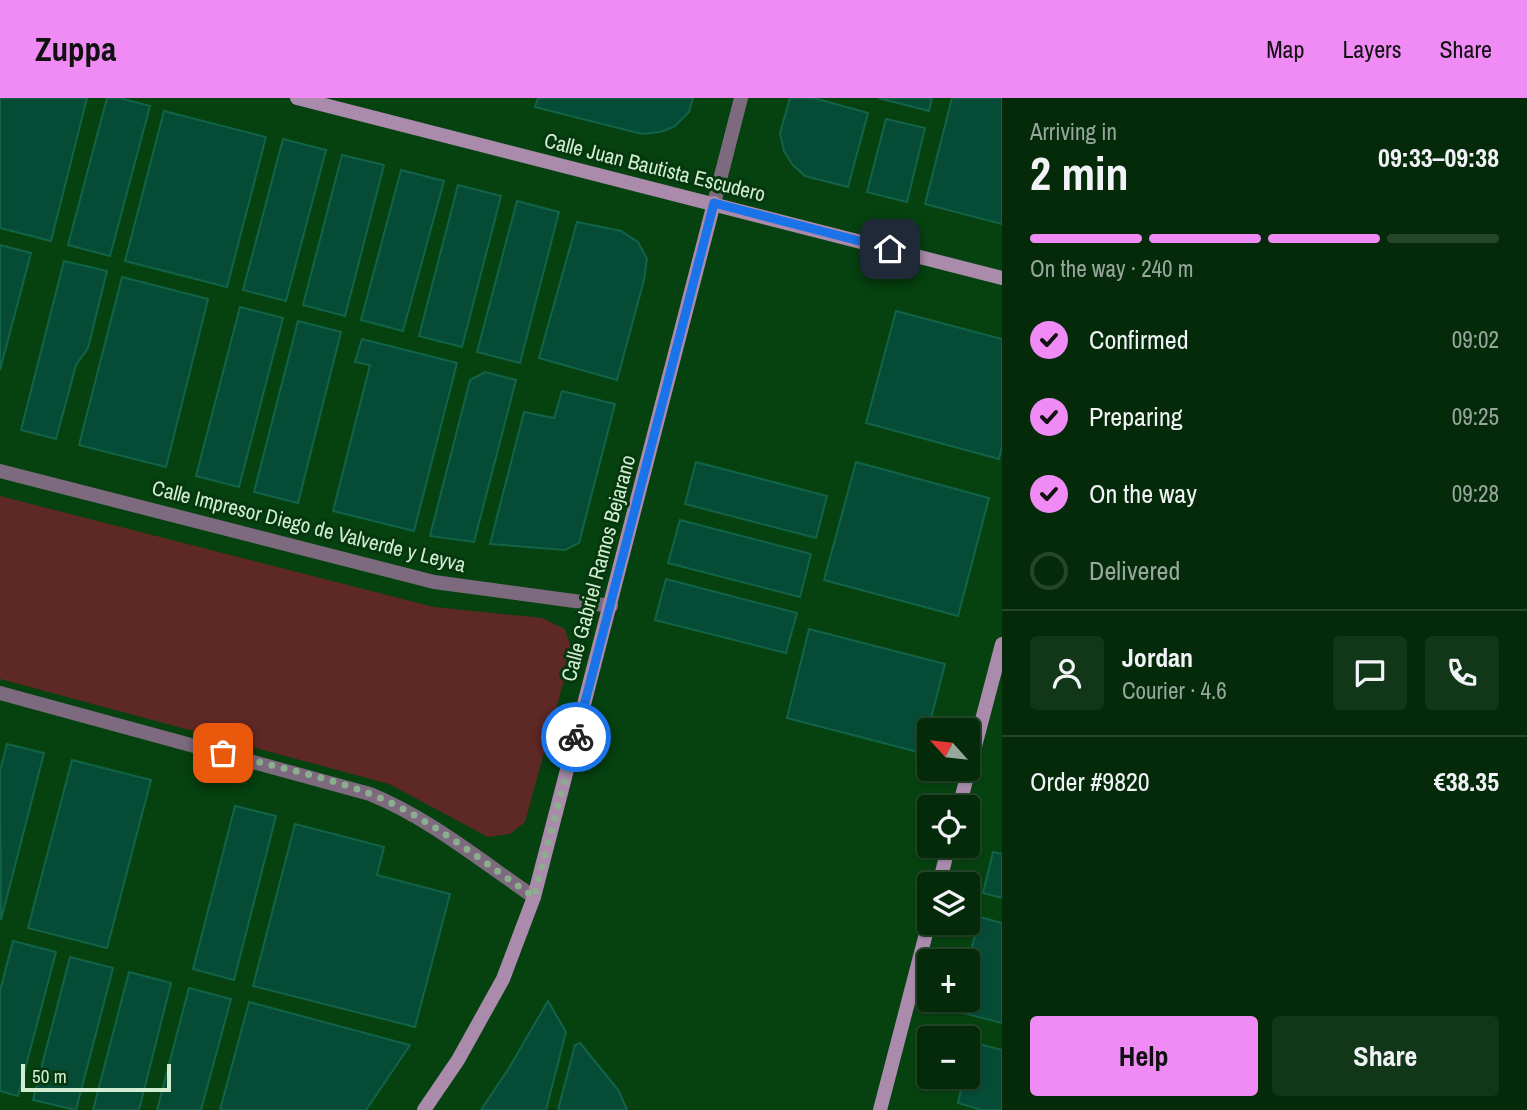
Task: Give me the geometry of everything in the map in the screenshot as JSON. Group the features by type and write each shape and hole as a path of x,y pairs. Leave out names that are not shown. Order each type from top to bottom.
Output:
{"street":[{"name":"Calle Juan Bautista Escudero","path":"297,98 1002,278"},
{"name":"Calle Gabriel Ramos Bejarano","path":"424,1110 458,1060 503,979 534,897 741,98"},
{"name":"Calle Impresor Diego de Valverde y Leyva","path":"0,471 434,582 611,606"},
{"path":"963,795 1002,644"},
{"path":"0,693 370,794 418,818 534,897"},
{"path":"880,1110 926,935"}],"shaded area":[{"path":"0,98 1002,98 1002,1110 0,1110"},
{"path":"0,496 434,607 542,618 565,629 572,651 525,822 510,834 488,837 389,784 0,679"}],"building":[{"path":"0,98 87,98 51,241 0,228"},
{"path":"107,98 120,98 150,106 110,256 68,245"},
{"path":"538,98 693,98 689,112 674,127 642,134 535,107"},
{"path":"790,98 814,98 868,113 848,187 805,176 792,164 784,151 780,133"},
{"path":"878,98 932,98 929,111"},
{"path":"952,98 1002,98 1002,224 925,204"},
{"path":"164,111 266,137 227,287 125,261"},
{"path":"886,119 925,128 907,202 867,192"},
{"path":"283,139 326,150 286,301 243,290"},
{"path":"342,155 384,165 345,316 303,305"},
{"path":"401,170 444,181 403,331 361,320"},
{"path":"458,185 501,196 462,347 419,336"},
{"path":"517,201 559,212 520,363 477,352"},
{"path":"577,222 621,231 638,242 647,259 644,280 617,380 539,358"},
{"path":"0,245 31,253 0,370"},
{"path":"64,261 107,271 88,348 76,365 56,439 21,430"},
{"path":"122,277 208,299 166,467 79,445"},
{"path":"240,307 283,318 239,487 196,476"},
{"path":"896,311 1002,339 1002,446 999,459 866,423"},
{"path":"298,321 341,332 298,503 254,492"},
{"path":"362,339 457,363 414,531 333,511 370,365 355,362"},
{"path":"485,372 516,380 474,542 430,536 470,380"},
{"path":"562,391 615,404 579,543 565,550 490,544 524,412 554,418"},
{"path":"696,462 827,496 816,538 685,504"},
{"path":"856,462 989,498 958,616 824,580"},
{"path":"680,520 811,554 800,597 668,563"},
{"path":"666,579 797,613 786,653 655,620"},
{"path":"809,629 945,664 931,718 917,718 917,752 787,718"},
{"path":"7,744 44,753 1,920 0,771"},
{"path":"72,760 151,780 107,948 28,928"},
{"path":"235,806 276,816 234,980 193,969"},
{"path":"295,824 384,847 377,875 450,894 415,1027 253,986"},
{"path":"993,852 1002,854 1002,898 983,893"},
{"path":"980,917 1002,923 1002,1023 959,1012 980,1012 980,949 971,949 975,935 980,935"},
{"path":"13,941 56,952 18,1096 0,1091 0,991"},
{"path":"70,957 113,968 76,1110 33,1100"},
{"path":"129,972 171,983 139,1110 93,1110"},
{"path":"189,988 231,999 201,1110 157,1110"},
{"path":"548,1001 566,1032 546,1110 481,1110 509,1068"},
{"path":"249,1002 410,1045 366,1110 220,1110"},
{"path":"580,1043 619,1091 627,1110 558,1110 575,1045"},
{"path":"980,1044 1002,1050 1002,1110 982,1110 958,1103 961,1089 980,1089"}],"way so far":[{"path":"223,753 346,786 388,802 428,825 534,897 576,737"}],"route":[{"path":"576,737 714,203 890,249"}]}
